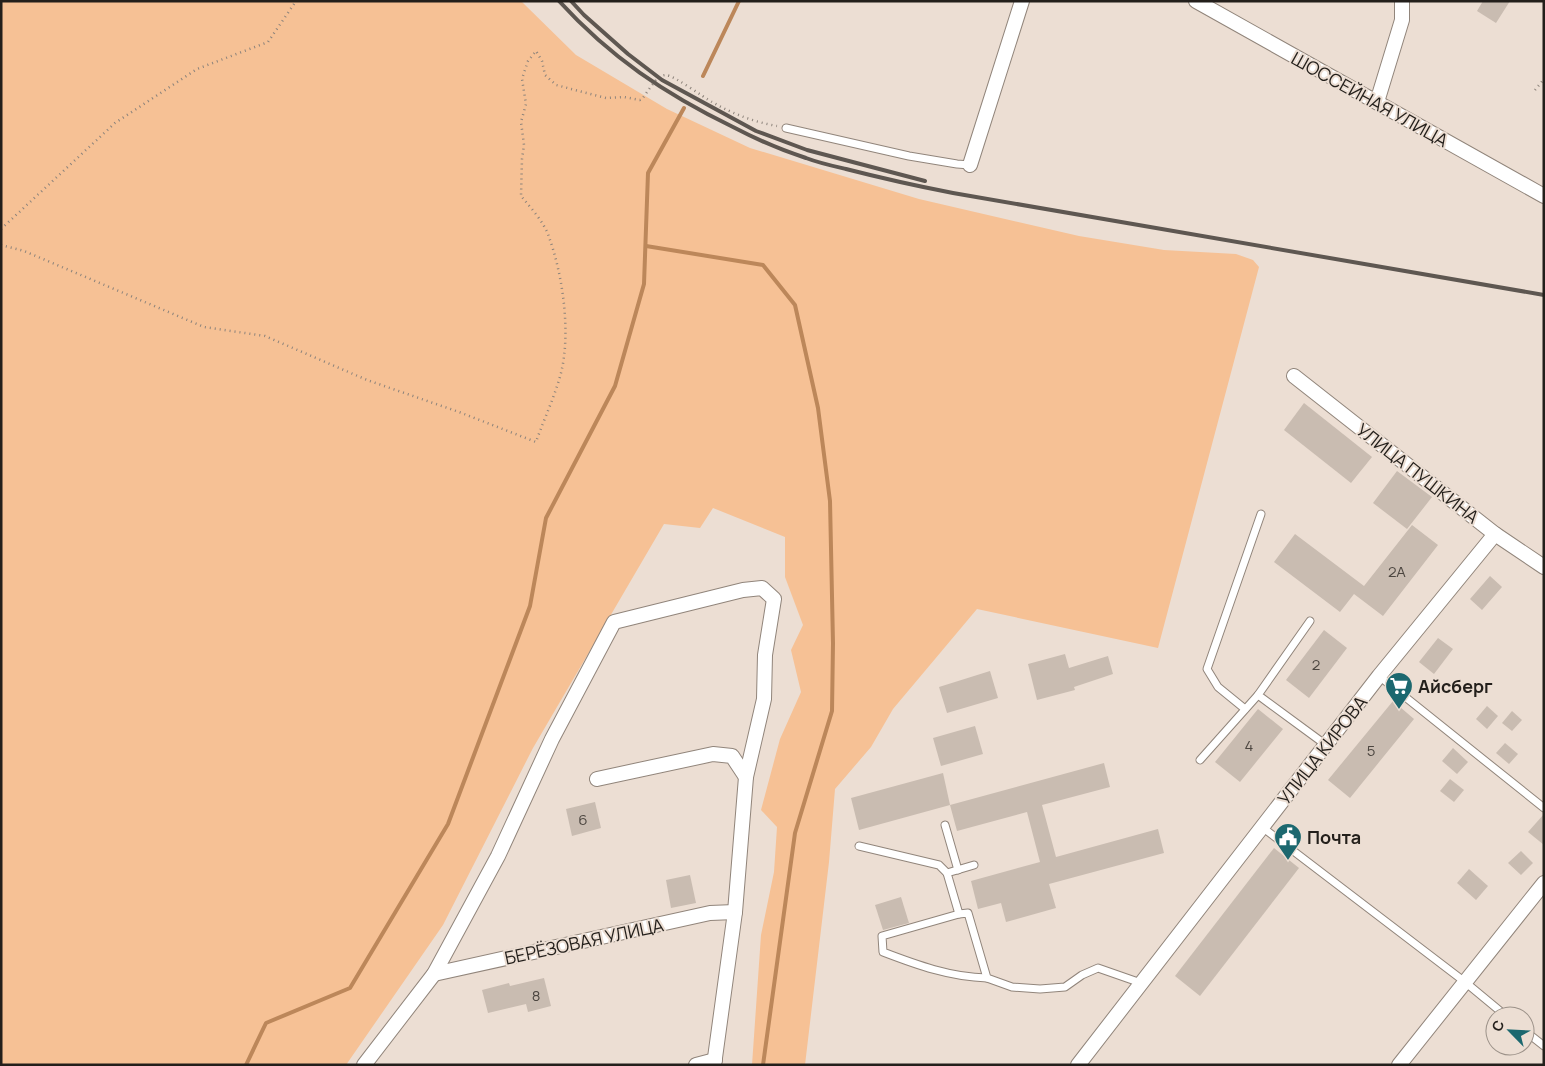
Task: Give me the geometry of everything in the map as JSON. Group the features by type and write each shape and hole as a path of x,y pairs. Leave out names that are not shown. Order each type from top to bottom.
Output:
{"street":[{"path":"970,165 1022,1"},
{"name":"ШОССЕЙНАЯ УЛИЦА","path":"1196,1 1544,196"},
{"path":"1377,102 1402,20 1402,1"},
{"name":"УЛИЦА ПУШКИНА","path":"1294,376 1495,534 1544,567"},
{"name":"УЛИЦА КИРОВА","path":"1078,1065 1379,676 1495,534"},
{"path":"364,1065 434,974 498,856 552,739 614,622 744,590 762,588 774,599 765,656 764,699 746,778 735,912 714,1062 696,1065"},
{"path":"597,780 713,754 732,756 746,778"},
{"path":"1399,1065 1544,883"},
{"name":"БЕРЁЗОВАЯ УЛИЦА","path":"434,974 710,913 735,912"}],"lane":[{"path":"786,128 909,156 970,165"},
{"path":"1245,709 1218,687 1207,669 1261,514"},
{"path":"1200,760 1258,695 1310,621"},
{"path":"1379,676 1544,808"},
{"path":"1258,695 1326,745"},
{"path":"945,825 958,870"},
{"path":"1262,827 1494,1006"},
{"path":"859,846 939,865 947,873 959,914"},
{"path":"947,873 974,865"},
{"path":"987,978 968,914 959,914 882,936 883,952 908,962 967,978 987,978 1012,987 1040,989 1065,987 1082,975 1098,968 1141,983"}],"path":[{"path":"1,229 115,123 197,69 268,42 296,1"},
{"path":"1,245 24,251 204,326 265,336 367,380 536,442 561,373 565,348 560,278 548,235 530,206 521,196 524,145 521,122 526,104 522,79 528,61 536,51 542,61 545,75 556,86 606,98 634,98 640,100 659,78 665,75 728,110 759,123 786,128"},
{"path":"1535,90 1544,79"}],"shaded area":[{"path":"1,1 521,1 576,55 667,109 750,148 919,199 1079,236 1164,250 1236,254 1253,260 1259,267 1158,648 977,609 893,709 871,747 835,789 829,862 805,1065 752,1065 761,935 774,872 777,827 761,810 780,739 801,692 791,650 803,625 785,577 785,537 713,508 700,528 664,524 533,748 443,925 346,1065 1,1065"}],"building":[{"path":"1483,1 1510,1 1496,23 1477,11"},
{"path":"1304,403 1372,457 1351,483 1284,430"},
{"path":"1397,471 1432,497 1407,529 1373,503"},
{"path":"1412,525 1438,545 1383,616 1354,594 1340,612 1274,562 1295,534 1364,586"},
{"path":"1490,576 1502,587 1482,610 1470,599"},
{"path":"1324,630 1347,648 1309,698 1286,680"},
{"path":"1438,638 1453,649 1434,674 1419,662"},
{"path":"1065,654 1069,668 1108,656 1113,674 1074,687 1075,690 1037,700 1028,664"},
{"path":"990,671 998,698 947,713 939,687"},
{"path":"1393,701 1414,719 1350,798 1328,780"},
{"path":"1487,706 1498,716 1487,729 1476,719"},
{"path":"1258,709 1283,729 1240,782 1215,762"},
{"path":"1512,711 1522,720 1512,731 1502,723"},
{"path":"975,726 983,754 941,766 933,738"},
{"path":"1505,743 1518,754 1509,764 1496,753"},
{"path":"1453,748 1468,762 1457,774 1442,761"},
{"path":"1104,763 1110,787 1042,805 1056,857 1158,829 1164,853 1049,884 1056,908 1006,922 1001,903 978,909 971,881 1040,862 1027,812 957,831 950,805"},
{"path":"943,773 950,805 859,830 851,798"},
{"path":"1450,779 1464,790 1454,802 1440,791"},
{"path":"595,802 601,828 572,836 566,809"},
{"path":"1544,814 1544,845 1528,832"},
{"path":"1274,848 1299,868 1200,996 1175,976"},
{"path":"1521,851 1533,863 1521,875 1508,863"},
{"path":"1469,869 1488,886 1476,900 1457,883"},
{"path":"690,875 696,903 671,908 666,880"},
{"path":"901,897 909,923 883,930 875,905"},
{"path":"544,978 551,1006 528,1012 526,1004 488,1013 482,990 509,983 510,986"}],"waterway":[{"path":"703,76 739,1"},
{"path":"246,1065 266,1023 350,988 448,824 530,606 546,518 615,386 644,284 648,173 684,108"},
{"path":"646,246 763,265 795,305 818,408 830,501 833,643 832,711 795,833 763,1065"}],"railway":[{"path":"559,1 598,40 619,57 684,101 751,136 778,148 816,161 886,179 953,193 1544,295"},
{"path":"571,1 628,54 662,80 756,131 807,150 925,181"}],"place":[{"name":"Айсберг","path":"1399,710"},
{"name":"Почта","path":"1288,861"}]}
